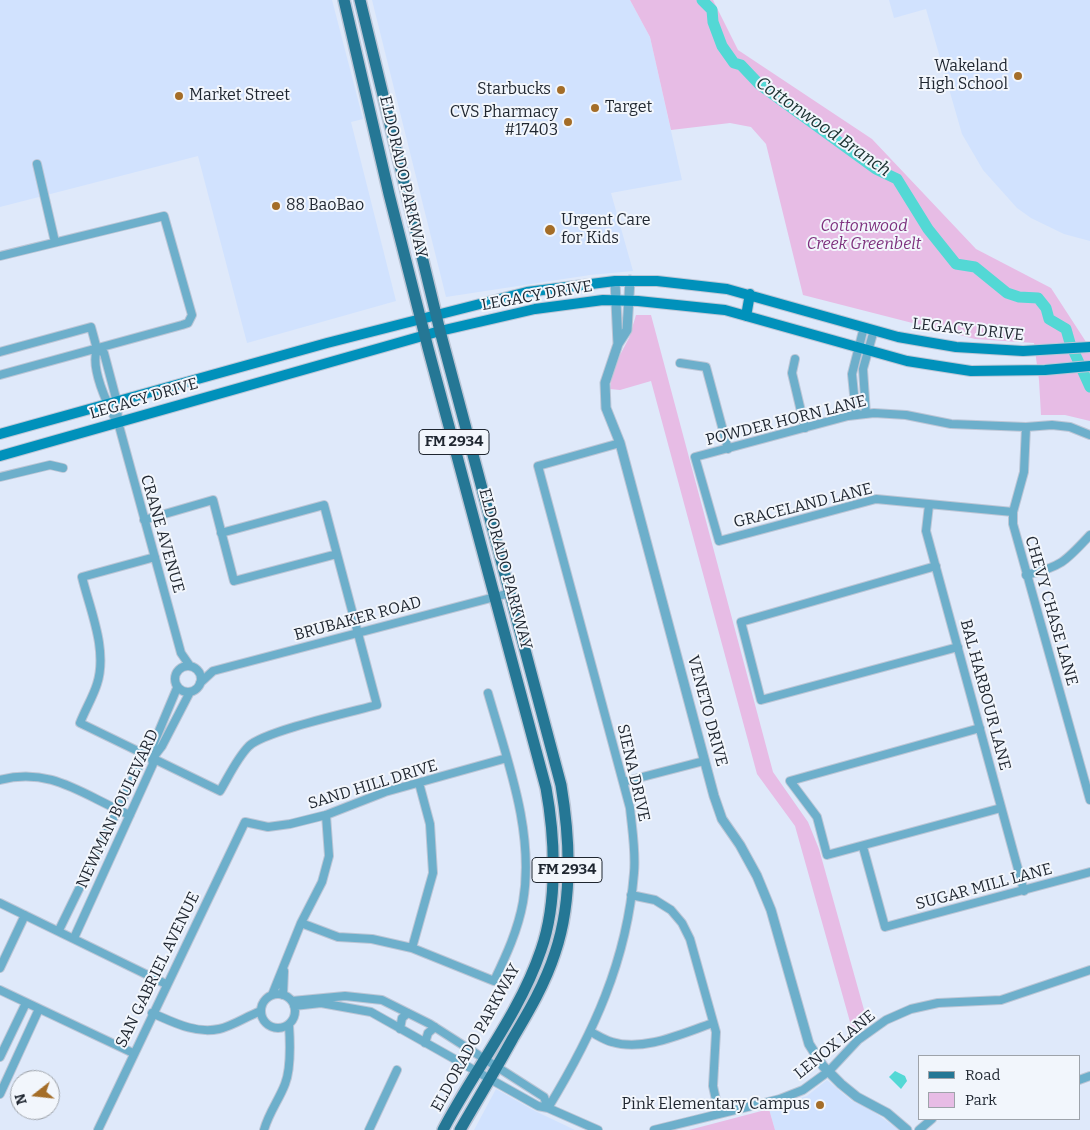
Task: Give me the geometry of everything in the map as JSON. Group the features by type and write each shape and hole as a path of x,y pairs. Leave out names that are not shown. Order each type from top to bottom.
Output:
{"main road":[{"path":"345,5 362,9"},
{"name":"ELDORADO PARKWAY","path":"345,5 425,335 546,788 551,817 552,878 546,931 541,949 520,996 443,1130"},
{"path":"349,22 362,9"},
{"name":"ELDORADO PARKWAY","path":"362,9 440,331 560,785 566,816 567,879 561,934 555,954 534,1003 460,1130"},
{"name":"LEGACY DRIVE","path":"0,434 275,358 527,292 615,281 630,280 727,289 916,341 956,347 1036,351 1090,347"},
{"path":"746,316 750,294"},
{"name":"LEGACY DRIVE","path":"0,456 440,331 535,308 616,300 725,310 908,361 971,371 1045,370 1090,366"},
{"path":"275,358 280,376"}],"street":[{"path":"37,164 55,242"},
{"path":"0,256 164,216 192,314 191,320 182,325 0,376"},
{"name":"VENETO DRIVE","path":"630,280 627,330 618,344 605,383 606,408 620,444 704,760 722,819 740,845 757,876 771,910 809,1044 829,1071 856,1097 887,1112 907,1130"},
{"name":"VENETO DRIVE","path":"615,281 618,344"},
{"name":"CRANE AVENUE","path":"0,352 91,327 97,349 104,353 112,404 154,557 181,653 190,666"},
{"path":"856,415 852,374 869,329"},
{"path":"863,348 862,379 866,414"},
{"path":"795,359 792,373 805,428"},
{"path":"680,364 706,367 728,449"},
{"name":"POWDER HORN LANE","path":"719,541 695,457 866,414 906,415 951,424 1026,427 1052,425 1070,427 1090,435"},
{"name":"CHEVY CHASE LANE","path":"1026,427 1024,472 1013,512 1015,535 1090,800"},
{"name":"SIENA DRIVE","path":"548,1108 591,1032 616,968 631,895 634,872 634,841 630,808 538,466 620,444"},
{"path":"0,477 50,465 63,468"},
{"name":"GRACELAND LANE","path":"719,541 876,499 1013,512"},
{"path":"144,520 213,500 234,581 337,554"},
{"path":"154,557 82,577 99,644 101,665 97,684 80,723 220,791 251,744 280,732 376,705 324,505 221,533"},
{"name":"BAL HARBOUR LANE","path":"929,505 926,531 1024,891"},
{"path":"1026,575 1050,569 1066,561 1090,535"},
{"path":"936,566 741,622 761,700 958,647"},
{"name":"BRUBAKER ROAD","path":"198,671 213,671 510,593"},
{"name":"CRANE AVENUE","path":"179,669 181,653"},
{"path":"190,666 198,671 200,683 190,692 177,688 176,675 179,669 190,666"},
{"name":"BRUBAKER ROAD","path":"200,683 213,671"},
{"name":"NEWMAN BOULEVARD","path":"74,938 153,764 150,758 177,688"},
{"name":"NEWMAN BOULEVARD","path":"59,930 142,760 150,758 162,746 190,692"},
{"path":"301,923 338,937 372,939 412,948 494,981 508,950 523,902 525,863 523,822 488,693"},
{"path":"980,728 790,781 817,817 827,856 1002,808"},
{"name":"SAND HILL DRIVE","path":"245,822 268,827 290,824 326,815 385,792 507,758"},
{"path":"623,782 704,760"},
{"path":"0,780 22,775 43,776 130,815"},
{"path":"412,948 433,873 430,824 419,783"},
{"path":"293,1004 294,1016 286,1026 273,1028 264,1021 261,1014 264,1002 272,995 301,923 322,882 329,856 326,815"},
{"name":"SAN GABRIEL AVENUE","path":"98,1130 152,1013 245,822"},
{"name":"SUGAR MILL LANE","path":"863,847 885,927 1090,872"},
{"path":"631,895 655,900 670,910 682,923 690,939 714,1023 716,1043 713,1086 720,1114"},
{"path":"0,903 59,930 166,984"},
{"path":"0,968 25,915"},
{"path":"282,995 284,966"},
{"name":"LENOX LANE","path":"654,1130 720,1114 803,1090 829,1071 858,1040 886,1020 910,1009 938,1003 1001,1000 1090,970"},
{"path":"0,990 134,1053"},
{"path":"272,995 282,995 293,1004 321,1003 371,1012 538,1106 548,1108 598,1130"},
{"path":"293,1004 345,996 382,1000 434,1027 544,1098 548,1108"},
{"path":"0,1058 26,1003"},
{"path":"0,1094 39,1009"},
{"path":"152,1013 197,1030 219,1029 261,1014"},
{"path":"400,1029 402,1018 408,1013"},
{"path":"591,1032 612,1042 633,1044 650,1042 714,1023"},
{"path":"264,1130 270,1111 286,1082 289,1052 286,1026"},
{"path":"425,1043 428,1033 434,1027"},
{"path":"369,1130 397,1070"},
{"path":"919,1130 931,1120"}],"shaded area":[{"path":"0,0 332,0 363,119 351,122 396,301 247,343 198,156 0,207"},
{"path":"372,0 630,0 650,37 682,180 611,193 633,271 590,275 446,297"},
{"name":"Wakeland High School","path":"889,0 1090,0 1090,241 1064,234 1031,218 1017,208 983,170 962,134 926,9 894,18"},
{"path":"895,1071 905,1076 907,1081 901,1089 889,1077"},
{"name":"Pink Elementary Campus","path":"827,1080 852,1101 870,1109 899,1130 775,1130 769,1109 807,1096"},
{"path":"496,1089 535,1111 575,1130 474,1130"}],"green space":[{"name":"Cottonwood Creek Greenbelt","path":"630,0 713,0 738,50 872,139 976,249 1051,288 1090,348 1090,421 1065,415 1041,415 1034,343 975,339 803,295 766,144 751,127 730,123 671,130 650,37"},
{"path":"636,315 651,315 773,772 808,822 819,849 868,1024 852,1029 795,826 757,774 651,381 620,390 610,389 613,368 629,338"},
{"path":"769,1109 775,1130 689,1130"}],"waterway":[{"name":"Cottonwood Branch","path":"702,0 712,10 713,22 722,46 734,63 741,65 759,84 876,169 897,179 928,229 956,264 975,267 1007,293 1019,297 1038,298 1046,308 1049,319 1066,329 1070,343 1090,387"}],"place":[{"name":"Wakeland High School","path":"1018,76"},
{"name":"Starbucks","path":"561,90"},
{"name":"Market Street","path":"179,96"},
{"name":"Target","path":"595,108"},
{"name":"CVS Pharmacy #17403","path":"568,122"},
{"name":"88 BaoBao","path":"276,206"},
{"name":"Urgent Care for Kids","path":"550,230"},
{"name":"Pink Elementary Campus","path":"820,1105"}]}
